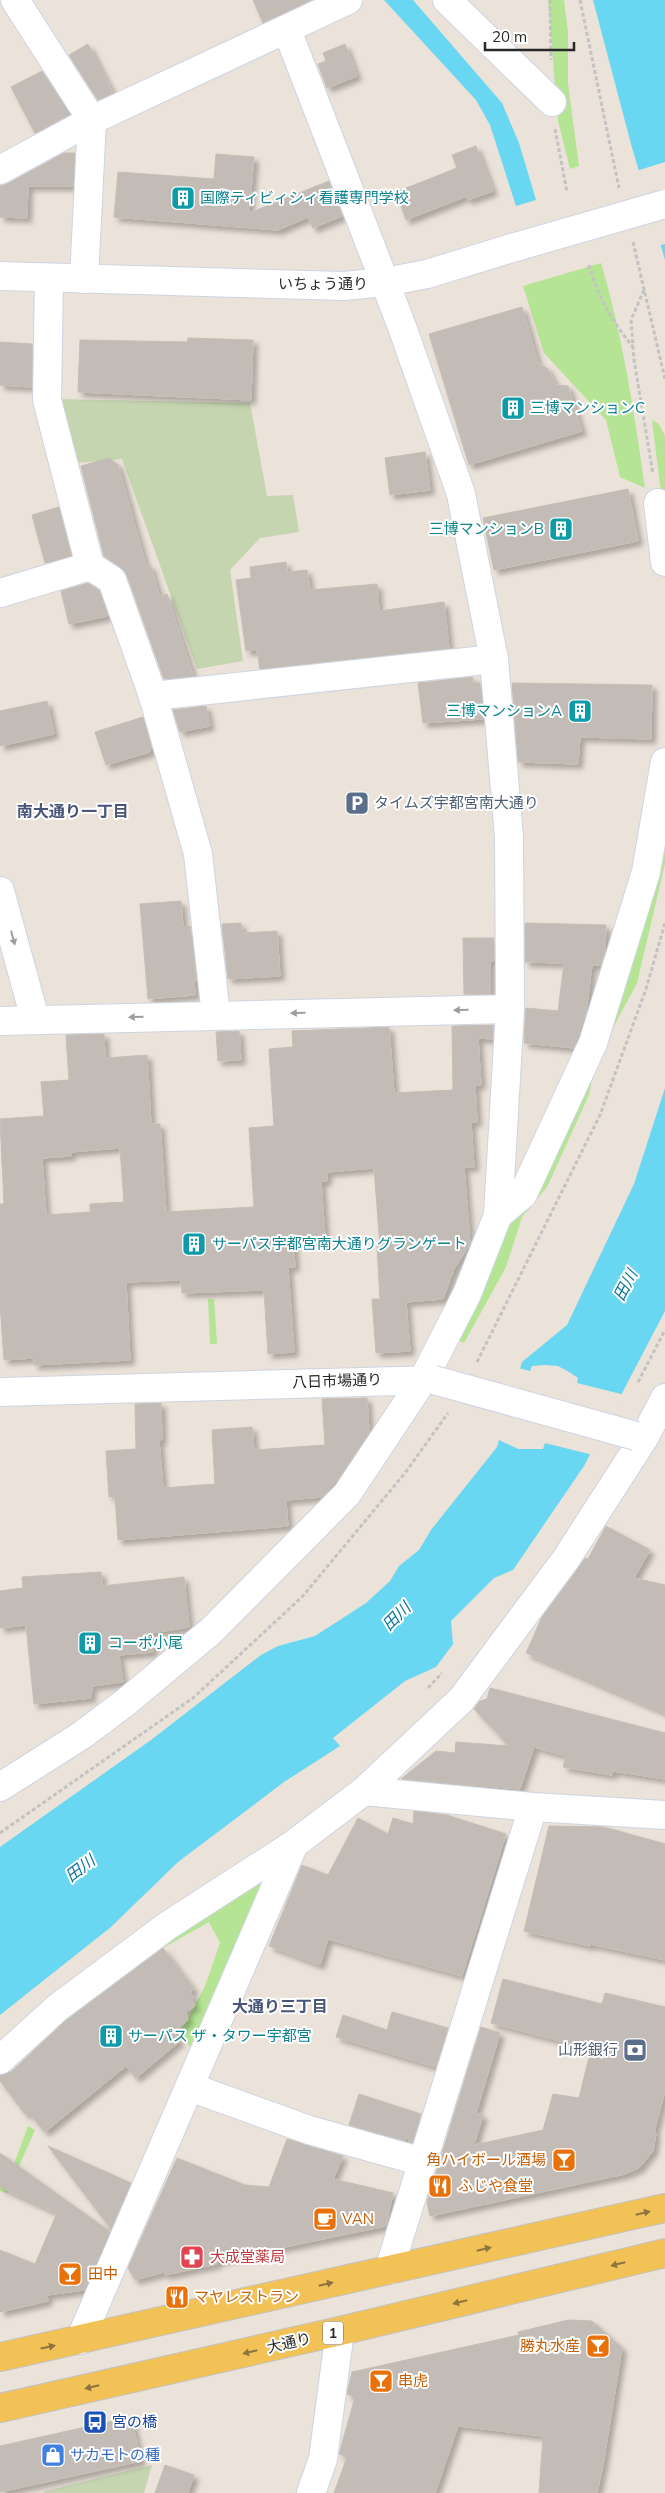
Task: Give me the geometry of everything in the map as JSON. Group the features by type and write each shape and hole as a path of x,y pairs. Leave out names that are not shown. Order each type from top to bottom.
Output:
{"main road":[{"path":"0,2358 665,2208"},
{"name":"大通り","path":"0,2408 340,2331 665,2253"}],"street":[{"path":"15,0 92,120 84,279"},
{"path":"0,170 92,120 348,0"},
{"path":"447,0 552,102"},
{"path":"3,1782 82,1735 126,1702 211,1631 347,1494 429,1379 467,1294 498,1215 510,1009 509,837 494,659 461,494 385,282 287,30"},
{"name":"いちょう通り","path":"0,276 344,286 385,282 427,274 665,204"},
{"path":"49,278 47,400 90,566 112,580 153,696 198,854 216,1015"},
{"path":"658,503 665,562"},
{"path":"0,593 90,566"},
{"path":"153,696 494,659"},
{"path":"498,1215 523,1194 593,1043 646,872 665,762"},
{"path":"0,891 35,1019"},
{"path":"0,1021 510,1009"},
{"name":"八日市場通り","path":"0,1392 429,1379 648,1438"},
{"path":"0,2060 57,2008 160,1932 294,1844 364,1791 461,1700 566,1559 648,1438 665,1398"},
{"path":"364,1791 534,1807 665,1815"},
{"path":"389,2270 534,1807"},
{"path":"80,2340 294,1844"},
{"path":"190,2087 309,2130 423,2162"},
{"path":"311,2493 323,2458 340,2331"}],"path":[{"path":"563,171 567,192"},
{"path":"589,265 593,283 619,330 633,347"},
{"path":"644,290 631,320 633,347 658,503"},
{"path":"638,1383 665,1330"},
{"path":"422,1694 447,1667"}],"green space":[{"path":"548,0 564,0 568,32 568,83 579,166 570,169 558,121"},
{"path":"601,263 622,347 645,488 620,477 606,420 544,353 523,286"},
{"path":"56,399 250,403 267,496 293,495 299,532 260,538 230,570 243,661 197,669 122,459 75,463"},
{"path":"652,420 659,424 665,436 665,525"},
{"path":"665,781 665,864 637,983 596,1060 589,1095 547,1187 522,1217 506,1267 464,1343 451,1337 490,1256 537,1176"},
{"path":"208,1299 214,1299 217,1344 210,1344"},
{"path":"251,1879 263,1882 190,2047 180,2033 205,1986 220,1943 209,1922 163,1948 53,2031 49,2026"},
{"path":"28,2126 35,2130 7,2193 0,2191 0,2183 14,2164"},
{"path":"152,2465 144,2493 44,2493 45,2491"}],"water":[{"path":"384,0 413,0 502,103 519,143 536,200 516,206 490,125 476,100"},
{"path":"593,0 665,0 665,260 631,144"},
{"name":"田川","path":"665,1088 665,1311 584,1466 513,1570 494,1578 451,1621 453,1644 436,1667 405,1681 333,1738 340,1746 284,1782 178,1862 111,1927 0,2015 0,1847 151,1740 261,1655 278,1646 315,1636 366,1603 390,1581 399,1566 419,1550 431,1530 497,1447 522,1362 567,1325 634,1184"}],"pier":[{"path":"665,162 665,244 658,246 636,171"},
{"path":"532,1366 558,1366 569,1372 578,1378 577,1383 625,1395 593,1455 545,1443 543,1449 518,1449 497,1439 518,1368 530,1371"}],"building":[{"path":"253,0 311,0 263,23"},
{"path":"88,44 113,93 98,100 69,55"},
{"path":"345,44 357,76 327,88 318,64 326,61 323,53"},
{"path":"42,71 70,114 35,133 11,87"},
{"path":"476,146 493,191 468,200 467,196 406,220 396,192 457,168 452,155"},
{"path":"64,153 75,153 73,186 28,186 27,218 0,217 0,186"},
{"name":"国際ティビィシィ看護専門学校","path":"216,154 254,157 249,213 329,181 342,216 313,228 308,217 278,230 114,217 118,172 214,179"},
{"name":"三博マンションC","path":"522,307 538,363 548,369 556,385 568,386 582,431 469,465 429,334"},
{"path":"188,338 253,340 251,400 78,392 80,340 187,342"},
{"path":"0,342 32,344 32,387 0,385"},
{"path":"425,452 430,490 390,495 385,458"},
{"path":"109,458 118,465 146,566 150,565 160,597 167,594 193,676 164,679 127,575 120,567 104,556 81,466"},
{"name":"三博マンションB","path":"628,489 638,541 494,570 483,518"},
{"path":"59,507 71,555 45,563 32,515"},
{"path":"286,562 287,572 307,570 310,590 377,584 379,611 444,602 449,648 260,669 257,650 246,651 236,580 251,578 250,567"},
{"path":"88,583 99,590 108,616 69,624 61,591"},
{"path":"473,677 473,683 480,683 483,719 423,723 418,683"},
{"name":"三博マンションA","path":"512,683 652,685 651,739 580,737 578,764 518,762"},
{"path":"47,701 54,734 0,746 0,711"},
{"path":"206,706 210,726 180,732 173,710"},
{"path":"143,717 151,747 150,752 106,765 95,732"},
{"path":"181,901 183,927 190,926 196,981 194,981 195,995 148,999 140,904"},
{"path":"241,923 242,933 277,931 280,976 228,979 222,924"},
{"path":"525,923 606,925 605,952 601,965 592,965 586,1012 574,1048 524,1043 526,1008 558,1011 564,963 525,962"},
{"path":"463,938 494,938 494,961 490,961 490,994 464,994"},
{"path":"493,1025 493,1039 478,1038 481,1085 475,1085 477,1122 471,1122 474,1167 464,1167 470,1244 454,1269 443,1299 406,1302 410,1351 376,1353 372,1299 380,1299 377,1246 380,1246 374,1168 327,1172 327,1181 321,1181 325,1237 293,1239 295,1267 288,1267 294,1352 268,1354 264,1290 182,1293 181,1280 126,1282 130,1360 34,1365 34,1358 4,1360 0,1304 0,1204 4,1204 0,1119 44,1116 41,1082 69,1080 66,1035 104,1034 105,1058 147,1055 151,1124 160,1124 166,1212 254,1207 249,1128 274,1126 269,1049 293,1047 292,1031 389,1027 394,1093 453,1090 452,1026","holes":["120,1148 124,1202 90,1204 90,1212 46,1215 42,1158 71,1156 71,1152"]},
{"path":"239,1031 241,1060 218,1061 216,1032"},
{"path":"367,1398 369,1432 339,1478 322,1497 286,1500 288,1526 118,1540 115,1496 109,1497 106,1451 136,1449 135,1404 161,1403 162,1440 159,1440 163,1488 215,1484 212,1430 252,1427 254,1450 325,1445 322,1399"},
{"path":"606,1526 650,1550 634,1578 665,1585 665,1713 526,1653 542,1617 585,1558 588,1559"},
{"name":"コーポ小尾","path":"101,1572 102,1586 184,1577 189,1627 152,1633 153,1652 119,1655 123,1682 92,1686 91,1698 34,1704 26,1625 0,1628 0,1591 23,1588 22,1577"},
{"path":"490,1688 665,1733 665,1779 613,1771 612,1775 563,1767 566,1756 534,1747 520,1789 401,1779 436,1751 455,1753 456,1742 509,1746 474,1709 480,1701 487,1699"},
{"path":"414,1811 447,1815 506,1834 462,1976 328,1939 320,1965 269,1946 302,1865 328,1875 358,1818 388,1834 393,1818 413,1824"},
{"path":"549,1826 604,1827 665,1844 665,1960 524,1931"},
{"name":"サーパス ザ・タワー宇都宮","path":"163,1948 194,1989 190,1992 194,1998 192,2000 195,2006 186,2012 188,2020 173,2032 180,2041 136,2078 126,2066 45,2132 29,2113 25,2114 0,2081 0,2075 11,2072 63,2023"},
{"path":"503,1979 602,2004 605,1993 665,2007 665,2090 654,2133 656,2133 653,2151 639,2168 625,2174 430,2216 427,2202 481,2027 500,2033 476,2113 483,2115 474,2145 543,2130 553,2094 579,2098 591,2049 491,2023"},
{"path":"392,2012 448,2028 436,2067 336,2037 343,2015 387,2030"},
{"path":"359,2094 421,2114 412,2143 409,2142 407,2133 405,2141 349,2125"},
{"path":"287,2139 343,2156 333,2179 393,2193 386,2226 217,2261 217,2264 165,2275 164,2272 135,2280 128,2268 177,2158 245,2185 269,2187"},
{"path":"48,2146 131,2183 111,2229"},
{"path":"0,2153 109,2231 84,2290 47,2295 48,2301 0,2312 0,2250 35,2264 57,2213 0,2187"},
{"path":"568,2320 592,2321 622,2348 597,2493 539,2493 543,2436 458,2426 435,2493 334,2493 347,2457 339,2454 355,2397 347,2394 352,2372 519,2335 518,2332"},
{"path":"131,2417 141,2461 0,2492 0,2446"},
{"path":"165,2465 194,2475 188,2493 155,2493"}],"place":[{"name":"国際ティビィシィ看護専門学校","path":"183,198"},
{"name":"三博マンションC","path":"513,408"},
{"name":"三博マンションB","path":"561,529"},
{"name":"三博マンションA","path":"580,711"},
{"name":"タイムズ宇都宮南大通り","path":"357,803"},
{"name":"サーパス宇都宮南大通りグランゲート","path":"194,1244"},
{"name":"コーポ小尾","path":"90,1643"},
{"name":"サーパス ザ・タワー宇都宮","path":"111,2036"},
{"name":"山形銀行","path":"635,2050"},
{"name":"角ハイボール酒場","path":"564,2160"},
{"name":"ふじや食堂","path":"440,2186"},
{"name":"VAN","path":"325,2219"},
{"name":"大成堂薬局","path":"192,2257"},
{"name":"田中","path":"70,2274"},
{"name":"マヤレストラン","path":"177,2297"},
{"name":"勝丸水産","path":"598,2346"},
{"name":"串虎","path":"381,2381"},
{"name":"宮の橋","path":"95,2422"},
{"name":"サカモトの種","path":"53,2455"}],"district":[{"name":"南大通り一丁目","path":"73,811"},
{"name":"大通り三丁目","path":"280,2006"}]}
